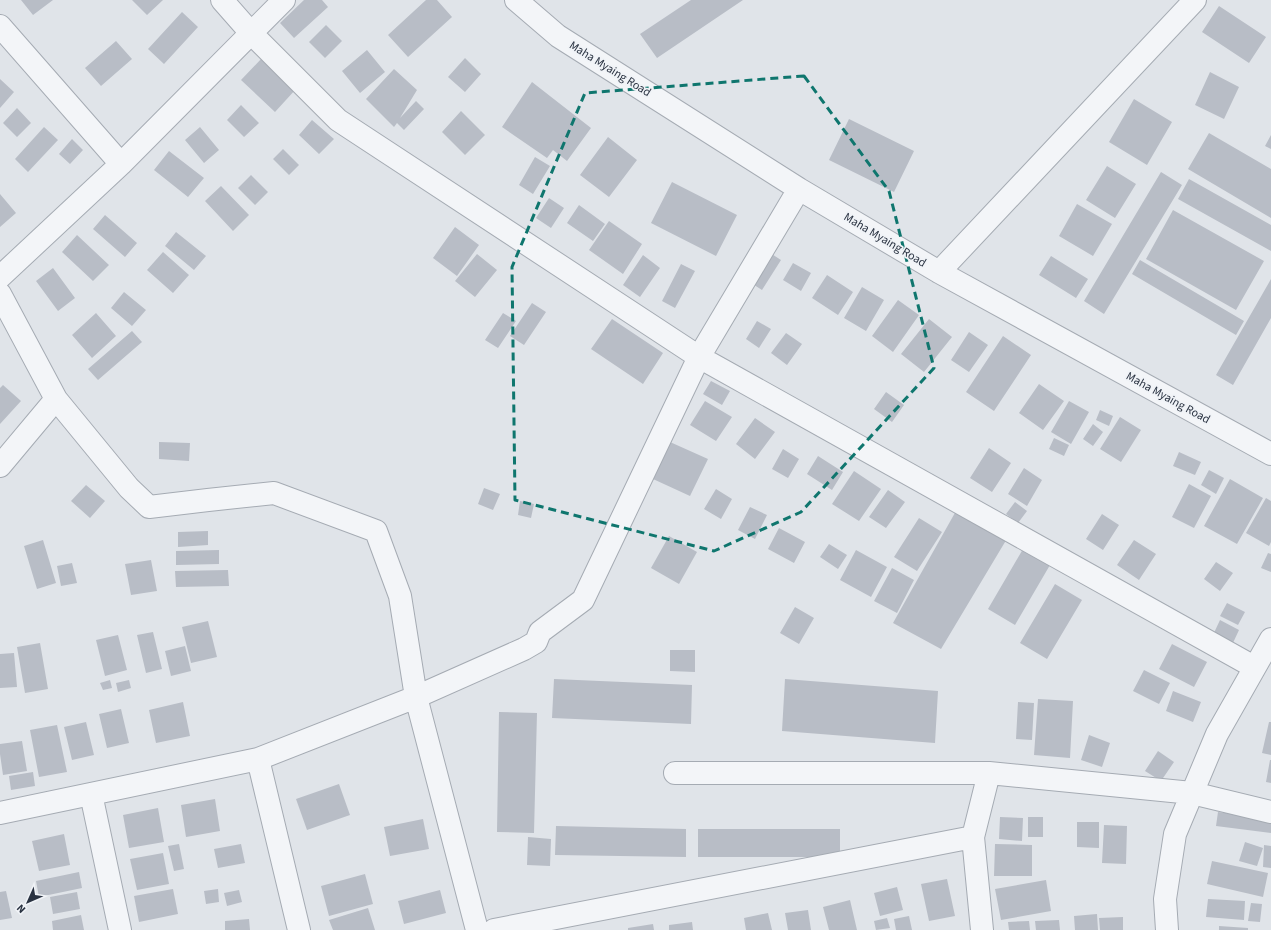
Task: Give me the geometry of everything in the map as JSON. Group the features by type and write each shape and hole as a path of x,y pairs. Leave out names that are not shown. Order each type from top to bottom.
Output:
{"street":[{"path":"222,0 251,33 338,120 699,357 1254,666"},
{"path":"0,277 120,164 284,0"},
{"name":"Maha Myaing Road","path":"516,0 558,36 799,189 939,272 1271,454"},
{"path":"939,272 1195,0"},
{"path":"0,26 120,164"},
{"path":"0,813 258,759 416,698 524,649 536,642 540,632 583,600 699,357 799,189"},
{"path":"0,294 56,399 129,488 149,507 274,493 376,531 400,596 416,698 477,930"},
{"path":"0,466 56,399"},
{"path":"1167,930 1165,899 1175,834 1217,734 1254,666 1271,639"},
{"path":"258,759 299,930"},
{"path":"676,773 989,773 1192,793 1271,812"},
{"path":"982,930 973,837 989,773"},
{"path":"91,794 120,930"},
{"path":"494,930 973,837"}],"highlighted area":[{"path":"804,76 889,191 934,368 801,512 714,551 515,500 512,267 585,93"}],"building":[{"path":"21,0 53,0 33,15"},
{"path":"132,0 163,0 147,15"},
{"path":"304,0 322,0 328,7 294,38 280,23"},
{"path":"426,0 437,0 452,17 408,57 388,35"},
{"path":"691,0 743,0 657,58 640,34"},
{"path":"1219,6 1266,37 1249,63 1202,32"},
{"path":"182,12 198,27 164,64 148,49"},
{"path":"326,25 342,41 325,58 309,42"},
{"path":"116,41 132,59 101,86 85,68"},
{"path":"367,50 385,72 360,93 342,71"},
{"path":"262,58 296,89 275,112 241,80"},
{"path":"465,58 481,74 465,92 448,77"},
{"path":"394,69 417,90 400,118 416,101 424,109 404,130 397,123 394,127 366,99"},
{"path":"1210,72 1239,87 1224,119 1195,105"},
{"path":"0,79 14,92 0,108"},
{"path":"532,82 591,128 567,161 553,150 547,158 502,127"},
{"path":"1134,99 1172,122 1147,165 1109,142"},
{"path":"241,105 259,123 244,137 227,120"},
{"path":"17,108 31,123 17,137 3,123"},
{"path":"461,111 485,135 465,155 442,132"},
{"path":"849,119 914,151 894,192 829,160"},
{"path":"312,120 334,139 319,154 299,135"},
{"path":"44,127 58,140 28,172 15,159"},
{"path":"200,127 219,150 204,163 185,140"},
{"path":"1209,133 1271,169 1271,218 1188,169"},
{"path":"1271,135 1271,149 1265,146"},
{"path":"608,137 637,160 609,197 580,175"},
{"path":"72,139 83,150 70,164 59,154"},
{"path":"283,149 299,165 289,175 273,159"},
{"path":"169,151 204,178 188,197 154,170"},
{"path":"535,157 550,166 533,194 519,185"},
{"path":"1107,166 1136,184 1115,218 1086,200"},
{"path":"1161,172 1182,185 1104,314 1084,301"},
{"path":"251,175 268,192 255,205 238,188"},
{"path":"1189,179 1271,225 1271,251 1178,199"},
{"path":"672,182 737,215 716,256 651,223"},
{"path":"221,186 249,215 233,231 205,201"},
{"path":"0,194 16,213 0,227"},
{"path":"549,198 564,208 551,228 536,218"},
{"path":"1077,204 1112,224 1093,256 1059,236"},
{"path":"579,205 605,224 593,241 567,223"},
{"path":"1173,210 1264,261 1236,310 1146,259"},
{"path":"105,215 137,243 125,257 93,229"},
{"path":"609,221 642,244 623,274 589,250"},
{"path":"455,227 479,245 457,276 433,258"},
{"path":"176,232 206,256 194,270 165,246"},
{"path":"77,235 109,265 93,281 62,252"},
{"path":"767,251 781,260 762,290 748,281"},
{"path":"163,252 189,275 173,293 147,270"},
{"path":"477,254 497,270 475,297 455,281"},
{"path":"643,255 660,268 640,297 623,285"},
{"path":"1051,256 1088,279 1076,298 1039,275"},
{"path":"1140,260 1244,321 1236,335 1132,274"},
{"path":"793,263 811,273 801,291 783,280"},
{"path":"681,264 695,271 675,308 662,301"},
{"path":"53,268 75,298 58,311 36,281"},
{"path":"827,275 853,292 838,315 812,298"},
{"path":"1271,279 1271,318 1233,385 1216,375"},
{"path":"862,287 884,300 866,331 844,318"},
{"path":"124,292 146,310 132,326 111,308"},
{"path":"898,300 919,315 893,352 872,336"},
{"path":"532,303 546,312 524,345 510,336"},
{"path":"96,313 116,336 92,358 72,335"},
{"path":"503,313 516,321 498,348 485,340"},
{"path":"612,319 663,353 643,384 591,349"},
{"path":"929,319 952,337 924,372 901,354"},
{"path":"757,321 771,329 759,348 746,339"},
{"path":"132,331 142,342 98,380 88,369"},
{"path":"969,332 988,345 969,372 951,360"},
{"path":"786,333 802,344 787,365 771,353"},
{"path":"1003,336 1031,355 994,411 966,392"},
{"path":"711,381 730,391 722,405 703,394"},
{"path":"1039,384 1064,401 1043,430 1019,413"},
{"path":"3,385 21,401 0,424 0,388"},
{"path":"886,392 904,405 892,422 874,409"},
{"path":"705,401 732,417 716,441 690,425"},
{"path":"1069,401 1089,412 1071,444 1051,432"},
{"path":"1100,410 1113,416 1109,426 1096,420"},
{"path":"1120,417 1141,430 1121,462 1100,449"},
{"path":"755,418 775,432 755,459 736,444"},
{"path":"1093,424 1103,432 1093,446 1083,439"},
{"path":"1054,438 1069,445 1064,456 1049,449"},
{"path":"159,442 190,443 189,461 159,459"},
{"path":"670,442 708,459 690,496 653,479"},
{"path":"989,448 1011,463 992,492 970,478"},
{"path":"783,449 799,459 788,478 772,469"},
{"path":"1179,452 1201,462 1195,475 1173,466"},
{"path":"818,456 843,472 832,490 807,474"},
{"path":"1024,468 1042,480 1027,506 1008,494"},
{"path":"1209,470 1224,478 1216,494 1201,485"},
{"path":"854,471 881,489 859,521 832,504"},
{"path":"1230,479 1263,498 1237,544 1204,526"},
{"path":"1189,484 1211,496 1194,528 1172,517"},
{"path":"86,485 105,501 90,518 71,501"},
{"path":"484,488 500,494 493,510 478,504"},
{"path":"716,489 732,499 721,519 704,509"},
{"path":"888,490 905,502 886,528 869,517"},
{"path":"1266,498 1271,501 1271,542 1269,546 1246,533"},
{"path":"520,501 534,504 531,518 518,515"},
{"path":"1015,502 1027,511 1018,523 1006,514"},
{"path":"750,507 767,515 755,539 738,530"},
{"path":"956,511 1008,537 941,649 893,623"},
{"path":"1102,514 1119,525 1103,550 1086,539"},
{"path":"919,518 942,532 917,571 894,557"},
{"path":"779,528 805,542 794,563 768,549"},
{"path":"208,531 208,545 178,547 178,532"},
{"path":"669,536 697,552 679,584 651,568"},
{"path":"43,540 56,583 37,589 24,546"},
{"path":"1134,540 1156,554 1139,580 1117,565"},
{"path":"829,544 847,555 838,569 820,557"},
{"path":"1023,549 1050,565 1015,625 988,609"},
{"path":"219,550 219,564 176,565 176,551"},
{"path":"856,550 887,567 871,597 840,580"},
{"path":"1268,553 1271,554 1271,572 1261,568"},
{"path":"151,560 157,591 131,595 125,564"},
{"path":"1216,562 1233,573 1220,591 1204,579"},
{"path":"72,563 77,583 61,586 57,566"},
{"path":"892,568 914,580 897,613 874,601"},
{"path":"228,570 229,586 176,587 175,571"},
{"path":"1055,584 1082,600 1047,659 1020,643"},
{"path":"1227,603 1245,612 1238,625 1220,616"},
{"path":"795,607 814,618 799,644 780,633"},
{"path":"1220,620 1239,630 1232,645 1213,635"},
{"path":"208,621 217,657 191,663 182,627"},
{"path":"153,632 162,669 146,673 137,635"},
{"path":"118,635 127,670 105,676 96,640"},
{"path":"40,643 48,689 25,693 17,647"},
{"path":"1172,644 1207,662 1194,687 1159,669"},
{"path":"185,646 191,671 171,676 165,651"},
{"path":"670,650 695,650 695,672 670,671"},
{"path":"14,653 17,687 0,688 0,654"},
{"path":"1144,670 1170,683 1159,704 1133,691"},
{"path":"554,679 692,685 691,724 552,718"},
{"path":"785,679 938,691 935,743 782,731"},
{"path":"110,680 112,688 103,690 100,683"},
{"path":"129,680 131,688 118,692 116,683"},
{"path":"1173,691 1201,702 1193,722 1166,711"},
{"path":"1038,699 1073,701 1070,758 1034,755"},
{"path":"183,702 190,736 156,743 149,710"},
{"path":"1018,702 1034,703 1032,740 1016,739"},
{"path":"121,709 129,743 107,748 99,714"},
{"path":"499,712 537,713 534,833 497,832"},
{"path":"86,722 94,755 72,760 64,727"},
{"path":"1269,722 1271,722 1271,755 1262,753"},
{"path":"57,725 67,772 39,777 30,730"},
{"path":"1089,735 1110,743 1102,767 1081,760"},
{"path":"22,741 27,771 3,775 0,744"},
{"path":"1158,751 1174,762 1161,781 1145,771"},
{"path":"1271,760 1271,783 1266,782"},
{"path":"33,772 35,786 11,790 9,776"},
{"path":"339,784 350,815 307,830 296,799"},
{"path":"215,799 220,831 186,837 181,805"},
{"path":"158,808 164,842 129,848 123,815"},
{"path":"1218,812 1271,819 1271,833 1216,826"},
{"path":"1000,817 1023,818 1022,841 999,839"},
{"path":"1028,817 1043,817 1043,837 1028,837"},
{"path":"423,819 429,849 390,856 384,827"},
{"path":"1077,822 1099,822 1099,848 1077,847"},
{"path":"1104,825 1127,826 1126,864 1102,863"},
{"path":"556,826 686,829 686,857 555,855"},
{"path":"698,829 840,829 840,857 698,857"},
{"path":"64,834 70,865 39,871 32,841"},
{"path":"528,837 551,839 550,866 527,865"},
{"path":"1245,842 1263,848 1257,866 1239,861"},
{"path":"179,844 184,869 174,871 168,846"},
{"path":"241,844 245,863 218,868 214,849"},
{"path":"995,844 1032,845 1032,876 994,876"},
{"path":"1264,845 1271,846 1271,868 1263,867"},
{"path":"163,853 169,884 137,890 130,859"},
{"path":"1212,861 1268,873 1263,897 1207,884"},
{"path":"79,872 82,888 39,897 36,881"},
{"path":"365,874 373,904 329,916 321,886"},
{"path":"947,879 955,916 929,921 921,884"},
{"path":"1046,880 1051,911 1001,920 995,889"},
{"path":"897,887 903,910 880,916 874,893"},
{"path":"173,889 178,914 139,922 134,896"},
{"path":"218,889 219,902 206,904 204,891"},
{"path":"239,890 242,902 227,906 224,893"},
{"path":"440,890 446,913 404,924 398,901"},
{"path":"6,891 12,918 0,920 0,892"},
{"path":"77,892 80,909 53,914 50,897"},
{"path":"1208,899 1245,901 1244,920 1206,917"},
{"path":"850,900 857,930 829,930 823,907"},
{"path":"1251,903 1262,904 1260,922 1248,921"},
{"path":"368,908 375,930 333,930 329,920"},
{"path":"808,910 811,930 788,930 785,913"},
{"path":"768,913 772,930 746,930 744,918"},
{"path":"1097,914 1098,930 1075,930 1074,916"},
{"path":"81,915 84,930 53,930 52,921"},
{"path":"909,916 912,930 896,930 894,919"},
{"path":"1123,917 1123,930 1100,930 1099,918"},
{"path":"887,918 890,928 876,930 874,921"},
{"path":"249,919 250,930 225,930 225,921"},
{"path":"1059,920 1060,930 1036,930 1035,921"},
{"path":"1029,921 1030,930 1009,930 1008,922"},
{"path":"692,922 693,930 669,930 669,925"},
{"path":"653,924 654,930 628,930 628,928"},
{"path":"1219,926 1248,928 1248,930 1219,930"}]}
